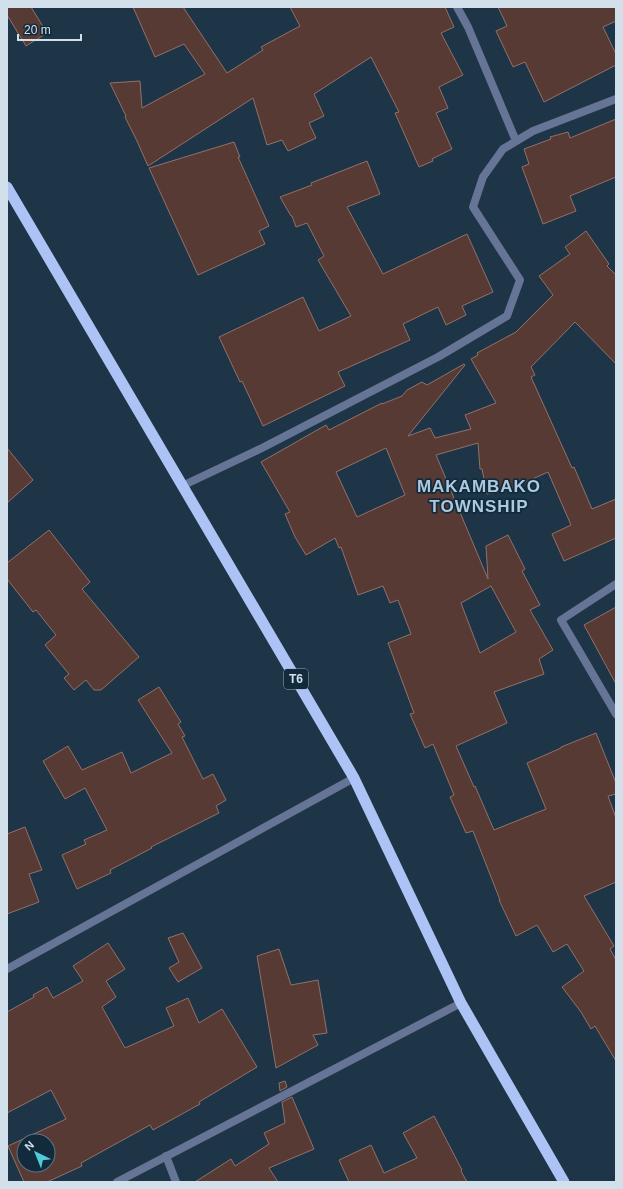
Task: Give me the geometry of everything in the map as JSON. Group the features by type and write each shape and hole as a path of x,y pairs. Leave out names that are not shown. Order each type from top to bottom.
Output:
{"highway":[{"name":"T6","path":"7,187 354,778 461,1003 564,1182"}],"street":[{"path":"456,7 468,27 516,141"},
{"path":"182,486 262,448 438,357 507,316 520,280 473,207 483,177 503,149 533,131 616,99"},
{"path":"616,584 562,620 616,714"},
{"path":"7,969 354,778"},
{"path":"117,1182 461,1003"},
{"path":"166,1156 176,1182"}],"building":[{"path":"7,7 31,7 47,33 26,46 7,15"},
{"path":"133,7 183,7 227,73 263,50 261,47 300,26 290,7 445,7 454,27 441,33 463,75 439,87 448,108 436,113 452,149 432,159 433,161 419,167 395,113 399,112 371,57 314,94 324,116 309,123 316,138 288,151 282,140 267,145 253,98 148,166 110,83 140,81 142,108 205,74 184,44 155,57"},
{"path":"498,7 616,7 616,21 603,27 616,54 616,65 544,102 525,62 513,67 496,31 507,26"},
{"path":"616,119 616,177 570,196 576,211 543,224 522,167 529,164 524,149 551,139 550,137 568,132 570,138"},
{"path":"234,142 240,157 238,157 269,226 259,231 265,244 198,275 149,168"},
{"path":"367,161 380,194 347,207 383,274 467,234 493,292 462,306 466,315 446,325 438,307 403,324 410,340 338,372 345,386 263,426 219,337 303,297 319,331 351,316 318,260 324,256 307,223 296,227 292,216 280,197"},
{"path":"586,231 609,264 607,266 616,275 616,364 575,322 531,367 535,375 531,377 572,468 574,467 592,509 616,499 616,538 564,561 552,534 571,525 548,472 510,489 487,494 482,469 480,469 478,443 436,455 488,579 486,546 508,535 525,569 522,571 540,605 530,610 553,650 539,659 544,674 494,692 507,723 456,746 494,830 546,809 527,763 596,733 616,783 616,794 608,796 616,818 616,882 584,896 614,946 610,949 616,960 616,1061 595,1026 591,1029 581,1012 562,987 584,971 567,944 553,952 537,925 516,936 499,900 473,831 466,833 450,797 454,795 433,744 425,748 410,714 414,713 388,643 411,634 398,600 390,603 383,586 358,595 341,547 339,548 335,538 306,555 295,537 285,514 290,512 261,462 326,425 329,430 382,403 402,396 407,390 422,382 427,385 464,364 465,365 408,436 430,428 435,438 471,429 465,415 496,403 471,359 478,355 477,353 516,332 553,295 539,276 570,254 565,247","holes":["386,448 405,495 357,517 336,472","491,586 516,632 480,653 461,603"]},
{"path":"7,448 33,480 7,503"},
{"path":"49,530 90,582 82,589 139,657 101,690 94,690 86,680 74,690 64,678 69,674 45,645 56,635 36,610 33,612 7,579 7,563"},
{"path":"616,607 616,684 584,625"},
{"path":"159,687 181,722 178,724 185,736 182,737 203,779 213,774 226,800 216,806 219,813 151,847 152,848 110,870 111,873 77,889 62,855 86,844 84,840 107,830 85,788 65,799 43,761 68,746 82,770 122,752 131,773 172,753 138,700"},
{"path":"25,827 42,870 29,874 39,902 7,914 7,834"},
{"path":"183,933 202,968 178,982 169,968 179,962 168,938"},
{"path":"108,943 125,969 106,981 116,997 102,1007 125,1048 174,1026 166,1008 188,998 199,1023 222,1009 257,1067 199,1102 200,1104 153,1130 150,1125 81,1163 82,1166 47,1182 24,1182 20,1173 56,1173 56,1133 36,1133 66,1119 51,1090 7,1113 7,1012 34,997 33,995 47,987 53,998 83,981 73,966"},
{"path":"279,949 291,985 318,980 327,1033 313,1035 318,1045 276,1068 257,956"},
{"path":"285,1081 287,1087 280,1091 279,1083"},
{"path":"292,1097 314,1149 269,1168 278,1182 195,1182 231,1159 235,1166 269,1144 264,1133 285,1123 282,1102"},
{"path":"434,1116 467,1182 349,1182 339,1160 371,1145 384,1173 417,1158 403,1133"},
{"path":"16,1142 16,1164 8,1146"}],"district":[{"name":"MAKAMBAKO TOWNSHIP","path":"479,496"}]}
